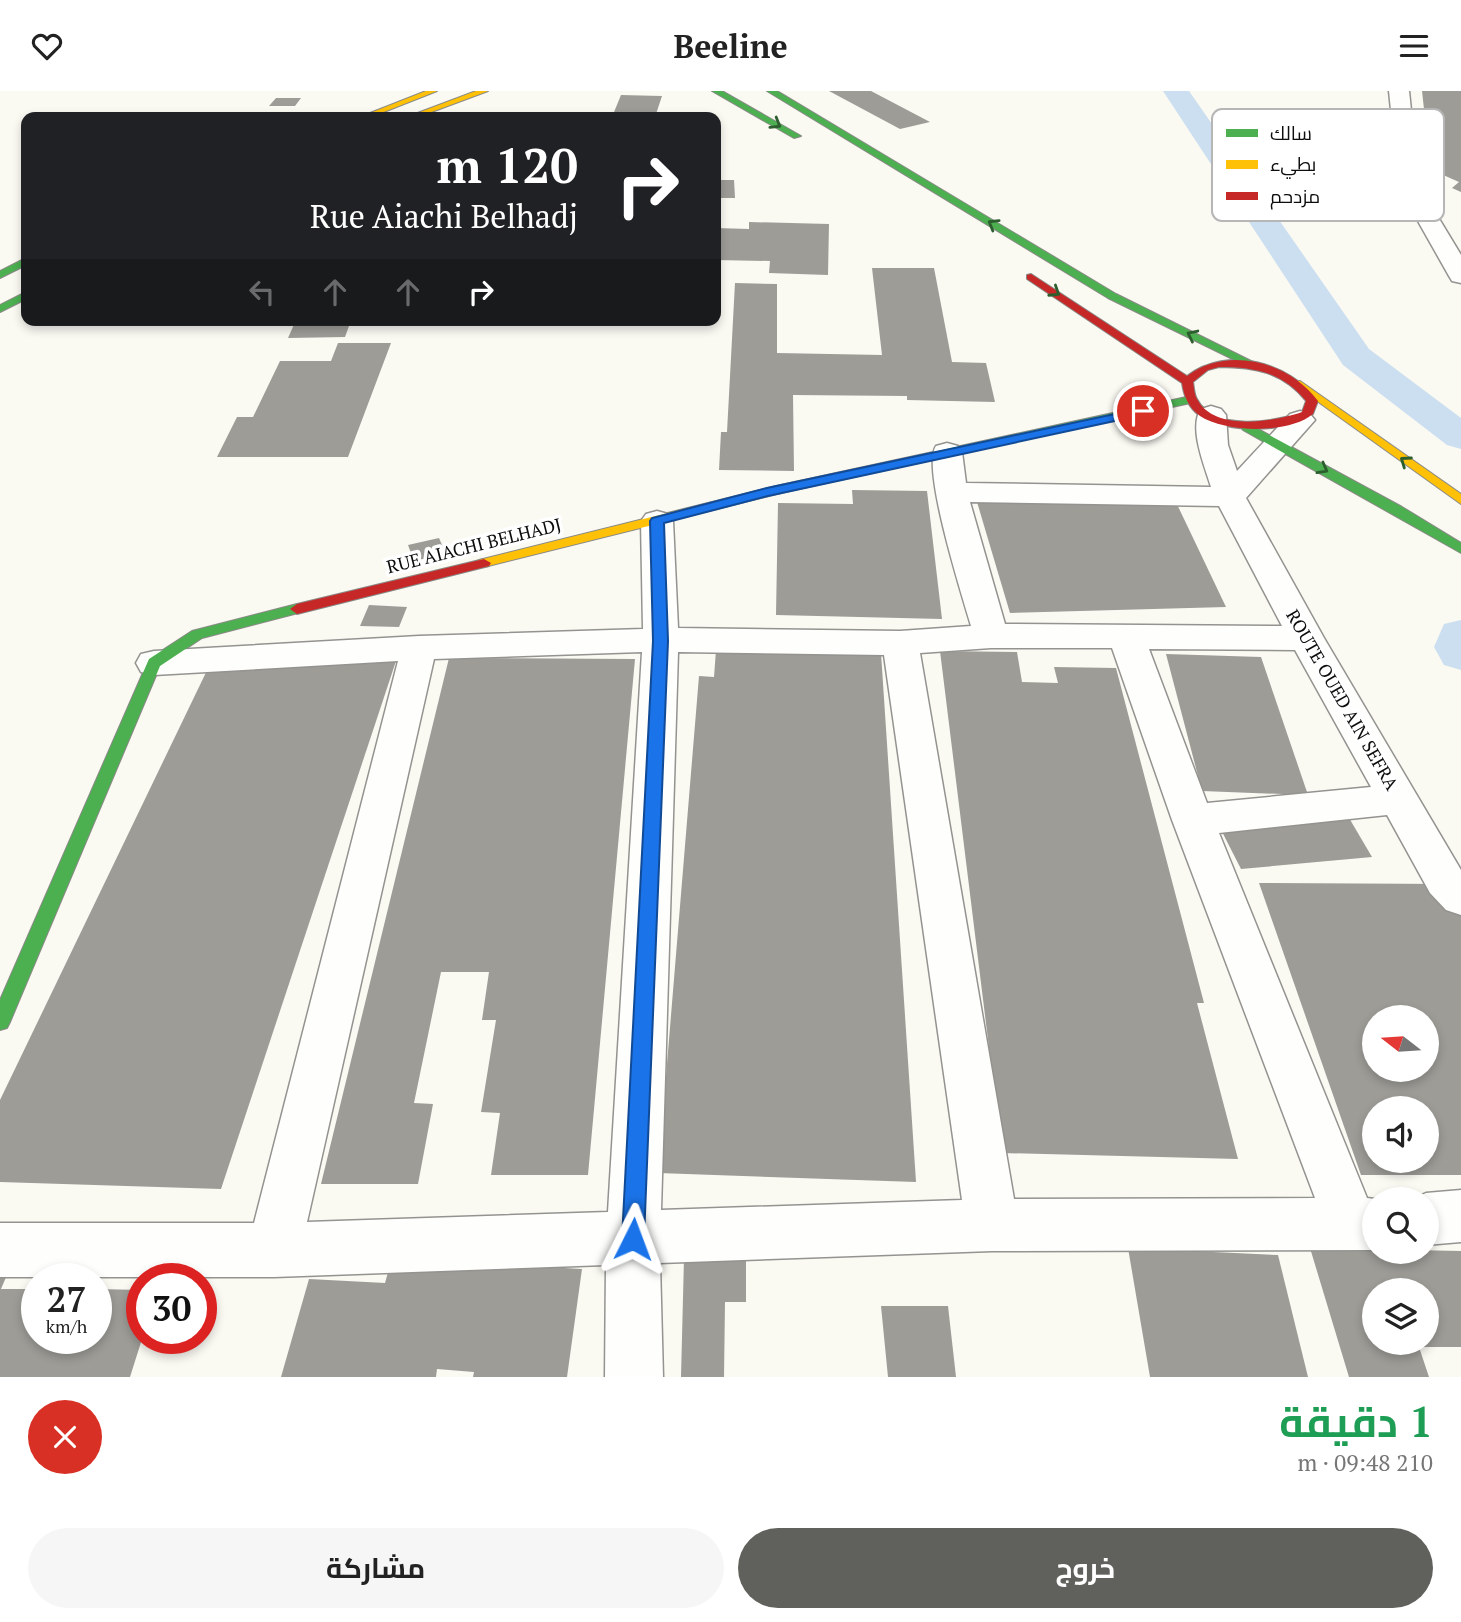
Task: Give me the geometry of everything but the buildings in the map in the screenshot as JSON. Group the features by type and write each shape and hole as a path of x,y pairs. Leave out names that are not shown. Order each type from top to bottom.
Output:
{"main road":[{"path":"378,112 433,91"},
{"path":"425,112 484,91"},
{"path":"716,91 808,143"},
{"path":"771,91 1112,296 1253,365 1279,373 1300,384 1461,500"},
{"path":"0,275 21,264"},
{"path":"1015,267 1187,380"},
{"path":"0,309 21,298"},
{"path":"1253,365 1235,363 1204,367 1187,380 1186,390 1201,407 1280,445 1461,549"},
{"path":"1242,425 1284,426 1300,421 1309,413 1312,404 1309,394 1300,384"},
{"name":"RUE AIACHI BELHADJ","path":"154,663 197,633 767,492 947,452 1201,407"},
{"path":"0,1022 154,663"}],"street":[{"path":"1399,91 1401,109"},
{"path":"1429,221 1461,277"},
{"name":"ROUTE OUED AIN SEFRA","path":"1201,407 1230,497 1445,881 1461,898"},
{"path":"951,492 1230,497 1300,421"},
{"path":"947,452 951,492 991,636"},
{"path":"634,1377 633,1239 661,641 657,521"},
{"path":"154,663 419,648 661,641 900,643 991,636 1126,639 1307,638"},
{"path":"1126,639 1193,820 1362,1223"},
{"path":"900,643 992,1225"},
{"path":"274,1250 419,648"},
{"path":"1193,820 1399,799"},
{"path":"1439,1218 1461,1216"},
{"path":"0,1250 274,1250 992,1225 1362,1225"}],"waterway":[{"path":"1176,91 1212,144"},
{"path":"1264,221 1356,357 1461,437"},
{"path":"1461,635 1458,647 1461,654"}],"traffic: fast":[{"path":"716,91 797,136"},
{"path":"771,91 1112,296 1253,365"},
{"path":"0,275 21,264"},
{"path":"0,309 21,298"},
{"path":"776,490 1191,400"},
{"path":"1247,427 1397,510 1461,549"},
{"path":"0,1022 154,663 197,634 297,609"}],"traffic: slow":[{"path":"377,112 433,91"},
{"path":"425,112 484,91"},
{"path":"1300,384 1461,500"},
{"path":"484,563 776,490"}],"traffic: jam":[{"path":"1031,277 1187,381"},
{"path":"1218,364 1259,366 1282,374 1293,381 1312,401 1307,414 1280,423 1247,425 1231,424 1203,412 1192,400 1187,381 1204,368 1218,364"},
{"path":"297,609 484,563"}],"route":[{"path":"633,1239 661,641 657,521 767,492 1143,411"}]}
